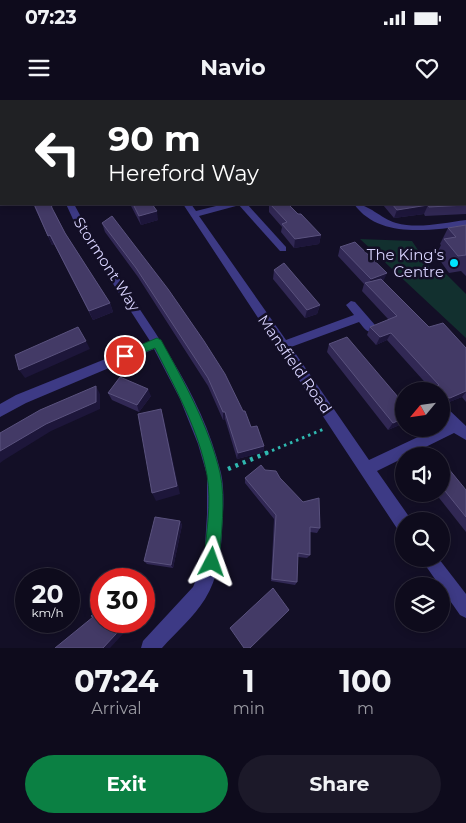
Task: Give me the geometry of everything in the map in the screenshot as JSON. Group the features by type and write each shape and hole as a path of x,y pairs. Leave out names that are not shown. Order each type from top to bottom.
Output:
{"street":[{"name":"Stormont Way","path":"70,205 82,228 157,343 186,398 205,444 214,475 215,514 212,562 199,593 150,648"},
{"name":"Mansfield Road","path":"188,205 396,512"},
{"path":"195,214 227,205"},
{"path":"243,205 283,249"},
{"path":"359,205 375,219 393,226 427,228 466,222"},
{"path":"351,305 371,328"},
{"path":"282,346 361,317"},
{"path":"0,411 21,398 157,343"},
{"path":"366,469 460,430 450,420"},
{"path":"435,567 466,609"}],"path":[{"path":"214,475 336,423"}],"green space":[{"path":"360,239 412,241 434,274 444,272 466,294 466,338"}],"building":[{"path":"34,205 51,205 65,233 110,303 89,311 50,235 48,236"},
{"path":"134,205 153,205 157,211 139,216"},
{"path":"271,205 289,205 298,214 301,214 321,235 295,239 282,224 287,222"},
{"path":"393,205 428,205 397,210"},
{"path":"428,205 466,205 429,207"},
{"path":"112,216 168,289 204,341 225,374 243,411 245,411 251,427 257,426 264,446 238,453 225,412 223,412 208,378 136,268 102,223"},
{"path":"466,225 466,255 458,256 444,239 456,237 448,228"},
{"path":"355,242 387,273 371,279 340,247"},
{"path":"284,263 320,305 307,310 274,270"},
{"path":"381,279 429,327 443,323 466,348 466,391 450,398 450,382 436,382 391,333 380,337 370,327 397,316 365,283"},
{"path":"78,327 86,341 19,370 15,355"},
{"path":"347,337 395,393 395,422 393,423 329,344"},
{"path":"120,377 148,389 137,405 108,393"},
{"path":"96,386 96,402 46,424 0,451 0,433 40,410"},
{"path":"161,409 177,486 152,493 138,414"},
{"path":"261,465 265,470 276,471 280,478 303,502 319,498 320,528 310,527 310,555 298,553 297,582 272,579 276,515 245,478"},
{"path":"450,470 466,490 466,517 450,497"},
{"path":"155,517 180,521 171,565 144,561"},
{"path":"273,588 289,610 250,648 244,648 230,628"},
{"path":"90,619 90,633 117,633 103,648 55,648 73,633 80,633 80,628"}],"place":[{"name":"The King's Centre","path":"454,263"}],"route":[{"path":"125,356 157,343 186,398 205,444 214,475 215,514 212,562"}]}
